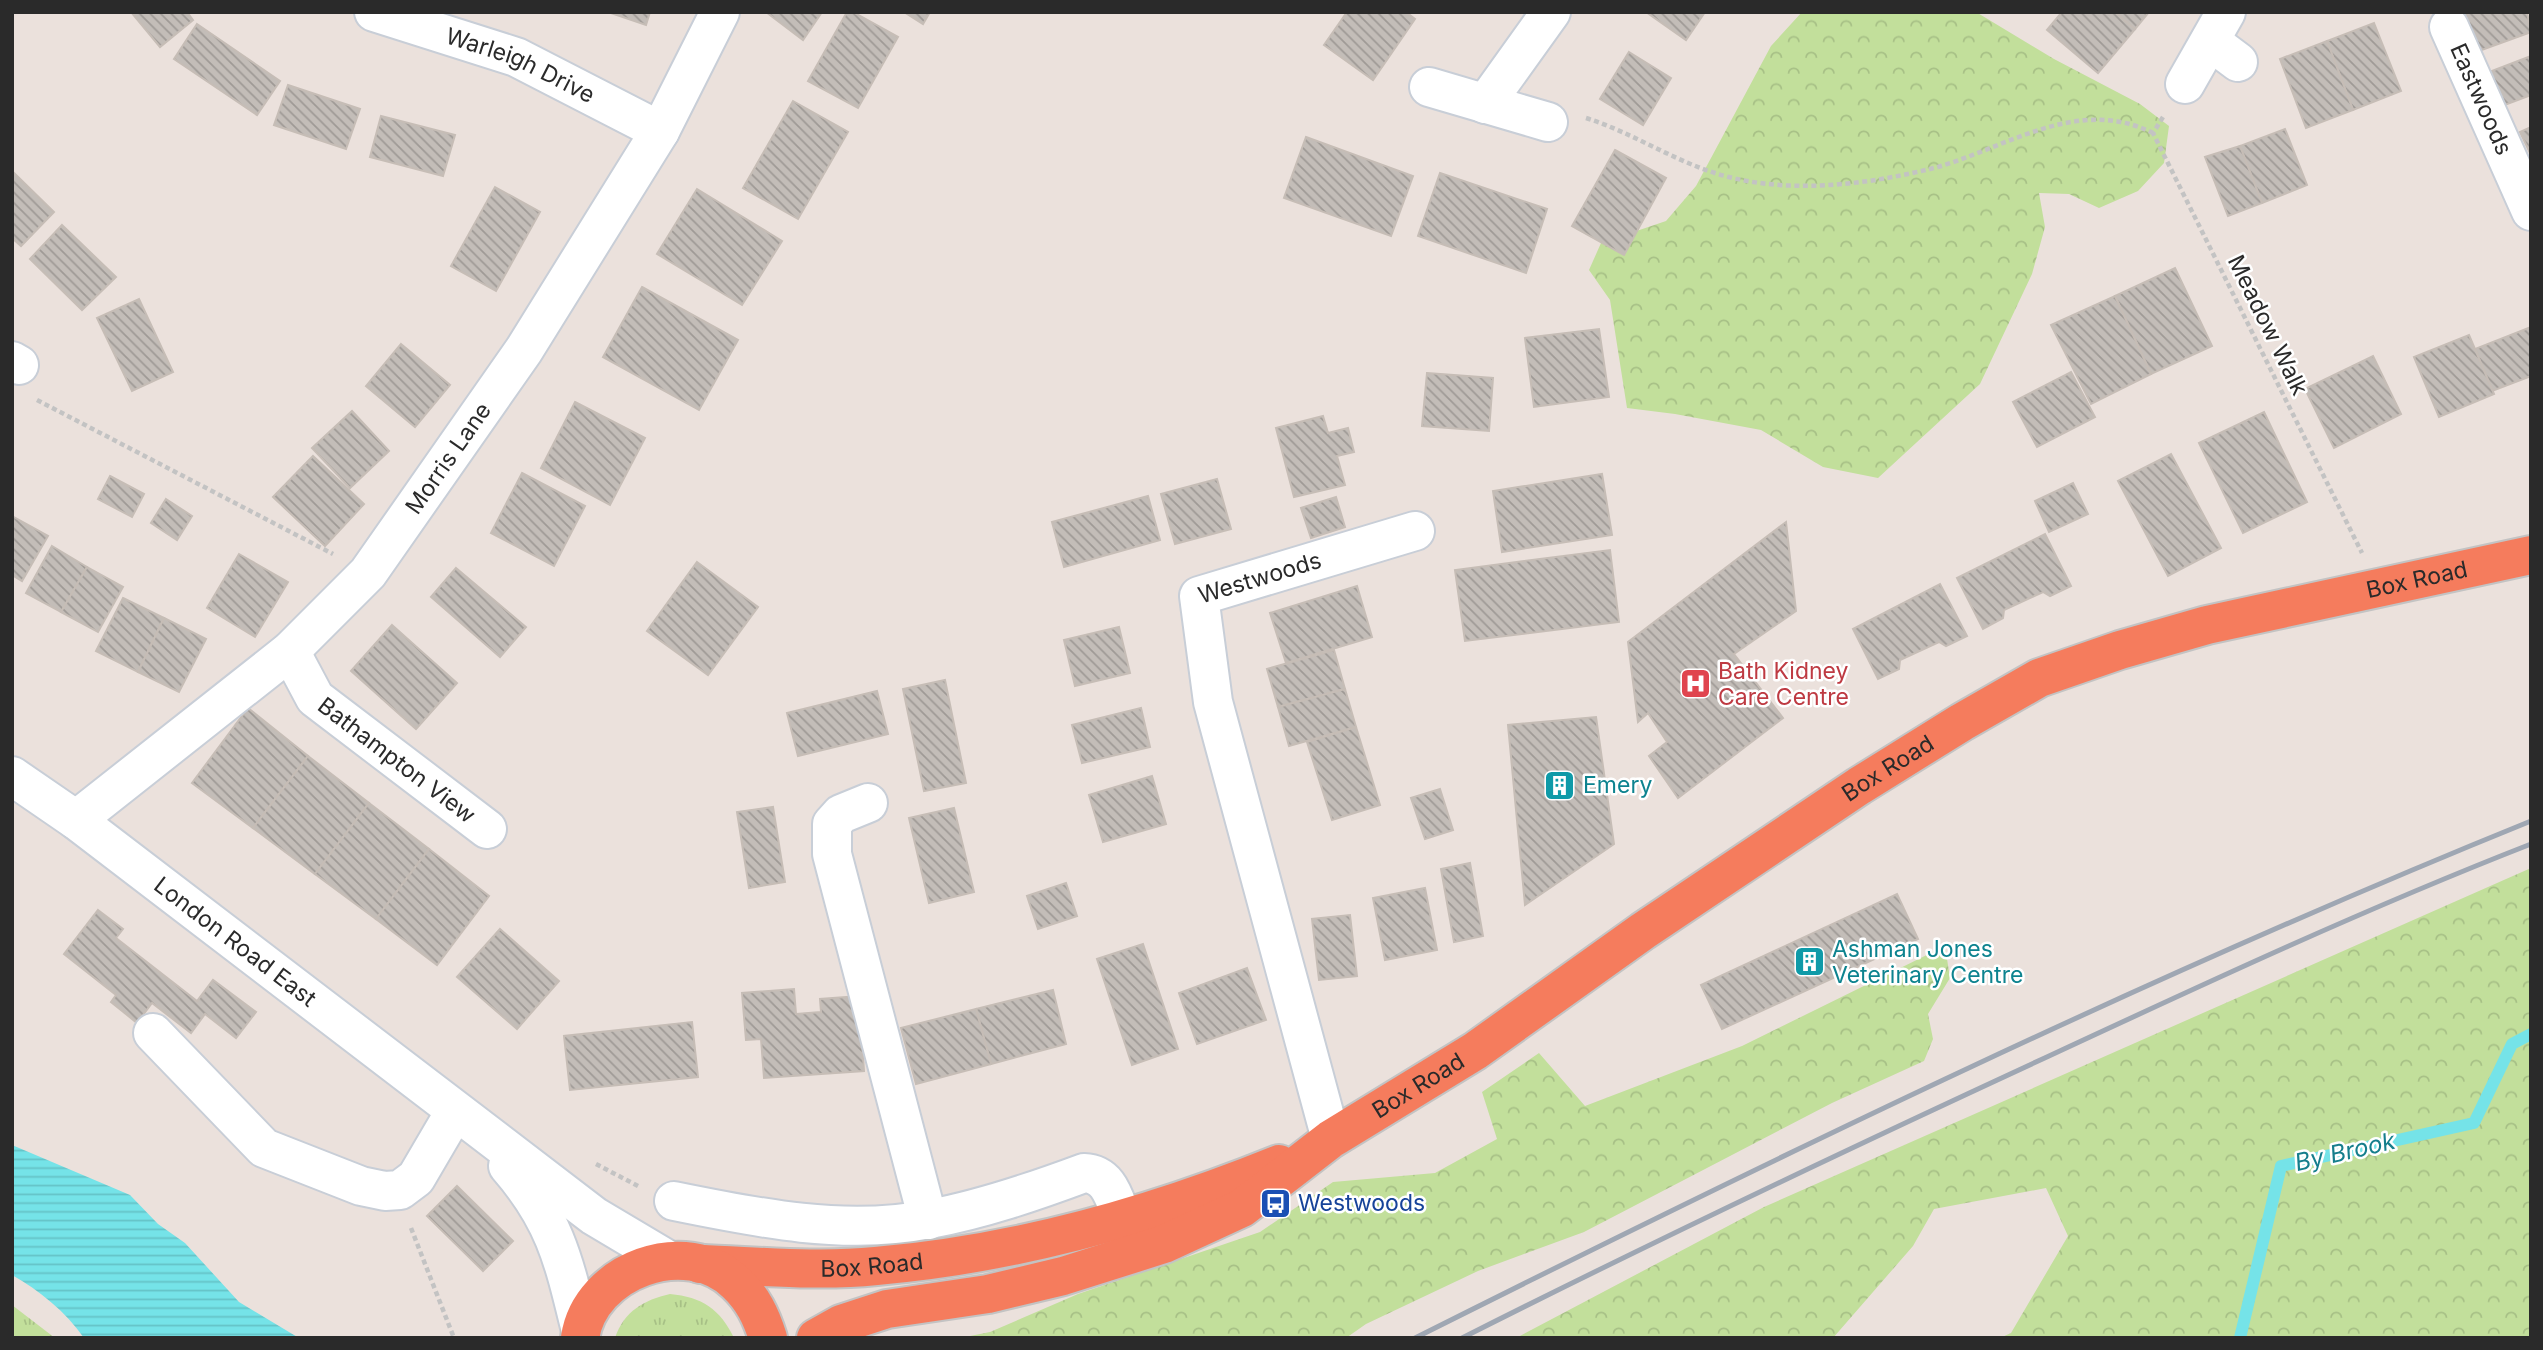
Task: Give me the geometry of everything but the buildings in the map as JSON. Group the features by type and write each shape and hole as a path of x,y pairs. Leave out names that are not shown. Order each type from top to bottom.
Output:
{"highway":[{"name":"Box Road","path":"816,1338 841,1324 887,1309 988,1294 1063,1276 1164,1244 1242,1208 1325,1144 1475,1051 1643,931 1859,786 2039,678 2120,650 2207,625 2531,555"},
{"name":"Box Road","path":"581,1334 587,1314 610,1285 636,1268 684,1262 874,1267 942,1258 1123,1220 1216,1190 1325,1144"},
{"path":"684,1262 734,1281 758,1309 768,1338"}],"street":[{"name":"Warleigh Drive","path":"373,12 516,57 660,131"},
{"name":"Morris Lane","path":"76,820 290,651 376,561 524,350 660,131 720,12"},
{"path":"1485,104 1551,12"},
{"name":"Eastwoods","path":"2449,27 2531,211"},
{"path":"2185,83 2224,38"},
{"path":"1429,88 1548,122"},
{"name":"Westwoods","path":"1325,1144 1213,702 1199,596 1415,531"},
{"name":"Bathampton View","path":"290,651 315,698 487,830"},
{"name":"London Road East","path":"12,776 76,820 454,1115 594,1216 684,1262"},
{"path":"868,803 841,814 832,824 832,854 928,1220"},
{"path":"153,1033 264,1148 361,1186 385,1191 400,1190 416,1178 454,1115"},
{"name":"London Road East","path":"454,1115 519,1179 547,1216 565,1265 581,1334"},
{"path":"674,1201 753,1218 848,1226 928,1220 1009,1201 1084,1173 1096,1173 1106,1182 1123,1220"}],"path":[{"path":"1548,122 1571,114 1608,125 1632,138 1719,174 1787,186 1877,182 1938,167 2018,135 2064,123 2098,120 2138,126 2153,133 2185,83"},
{"name":"Meadow Walk","path":"2153,133 2362,554 2374,587"},
{"path":"20,374 341,559"},
{"path":"400,1190 407,1218 454,1338"}],"green space":[{"path":"1802,12 1976,12 2054,59 2140,104 2169,126 2164,163 2138,191 2099,208 2069,194 2039,193 2045,227 2032,274 1980,384 1878,478 1823,467 1761,430 1627,408 1610,300 1589,270 1601,243 1666,221 1696,186 1771,46"},
{"path":"2531,868 2531,1338 2000,1338 2011,1333 2068,1236 2046,1188 1934,1209 1913,1246 1833,1338 1516,1338 1764,1207"},
{"path":"1945,946 1950,978 1928,1014 1933,1039 1924,1061 1832,1103 1584,1232 1478,1271 1366,1324 1346,1338 960,1338 990,1332 1078,1294 1260,1232 1333,1182 1435,1173 1497,1139 1482,1092 1539,1053 1585,1106 1742,1046"},
{"path":"670,1294 692,1298 709,1306 723,1319 734,1338 615,1338 624,1321 636,1308"},
{"path":"12,1305 55,1338 12,1338"}],"water":[{"path":"12,1145 130,1195 158,1224 185,1243 239,1302 299,1338 84,1338 51,1302 12,1275"}],"waterway":[{"name":"By Brook","path":"2240,1338 2281,1166 2474,1123 2512,1044 2531,1034"}],"railway":[{"path":"1415,1338 1968,1068 2248,941 2531,821"},
{"path":"1462,1338 1754,1194 2168,1001 2348,920 2531,844"}],"place":[{"name":"Bath Kidney Care Centre","path":"1695,684"},
{"name":"Emery","path":"1560,785"},
{"name":"Ashman Jones Veterinary Centre","path":"1809,962"},
{"name":"Westwoods","path":"1275,1203"}]}
